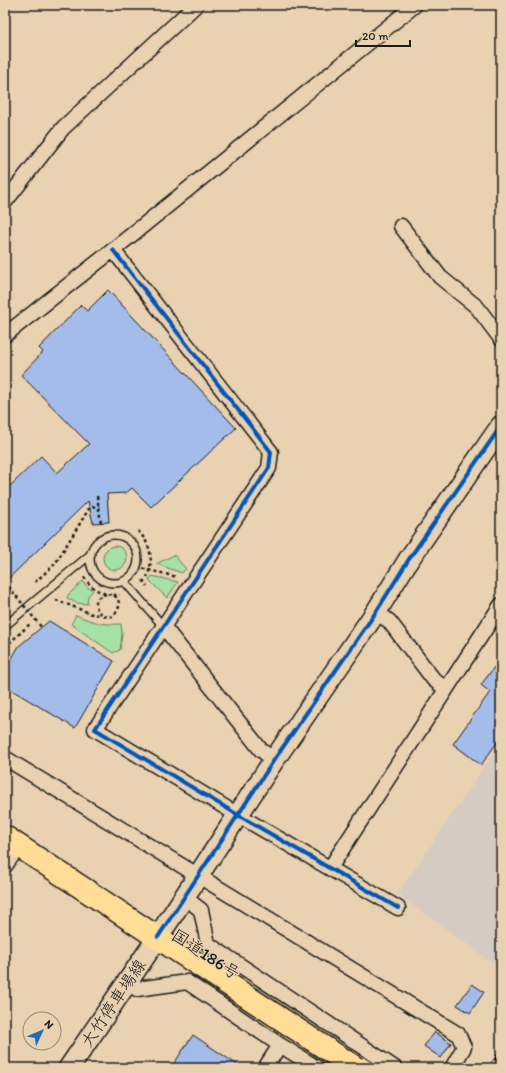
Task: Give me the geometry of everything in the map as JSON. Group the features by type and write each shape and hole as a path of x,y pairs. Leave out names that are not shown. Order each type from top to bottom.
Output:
{"highway":[{"name":"国道186号","path":"12,841 356,1068"}],"street":[{"path":"5,202 64,128 196,5"},
{"path":"5,335 415,5"},
{"path":"401,226 440,277 477,307 501,339"},
{"path":"112,250 271,452 269,468 95,729 238,815 398,908"},
{"name":"大竹停車場線","path":"69,1068 158,937 274,760 376,612 409,559 501,426"},
{"path":"330,868 501,605"},
{"path":"376,612 389,621 434,680 446,689"},
{"path":"163,626 261,750 274,760"},
{"path":"5,758 458,1034 464,1048 452,1068"},
{"path":"5,866 12,841"},
{"path":"184,897 201,910 208,944 395,1068"},
{"path":"126,983 137,989 187,982 313,1066 332,1026"},
{"path":"265,1068 280,1045"}],"lane":[{"path":"109,535 119,535 128,539 135,546 138,554 137,567 128,579 119,583 109,583 100,579 94,572 90,563 90,554 94,545 101,538 109,535"},
{"path":"5,626 90,554"},
{"path":"124,581 163,626"}],"path":[{"path":"97,496 101,523"},
{"path":"55,564 90,507 99,506"},
{"path":"138,531 143,536 150,549 151,564 147,577"},
{"path":"137,567 149,571 194,580"},
{"path":"83,575 92,586 106,594 120,594"},
{"path":"143,580 148,587"},
{"path":"5,582 42,628"},
{"path":"102,615 98,611 96,605 98,599 102,595 106,594"},
{"path":"56,600 92,614 108,617 113,616 118,611 120,605 118,600 113,595"}],"shaded area":[{"path":"501,743 501,969 398,894"}],"green space":[{"path":"115,546 123,550 127,558 123,566 115,570 107,566 103,558 107,550"},
{"path":"174,555 186,569 182,573 156,564"},
{"path":"152,576 178,582 167,598 149,580"},
{"path":"83,581 87,587 93,590 88,596 87,604 76,603 67,598 68,595"},
{"path":"76,615 87,620 109,624 121,624 122,634 120,650 113,653 71,624"}],"building":[{"path":"108,290 236,428 151,507 132,488 126,493 107,494 109,522 93,523 88,501 5,582 5,491 41,456 57,473 89,444 21,375 43,352 39,348 81,305 87,311"},
{"path":"49,621 114,661 75,728 5,686 5,670 19,646"},
{"path":"501,658 501,737 481,765 453,744 490,692 481,685"},
{"path":"472,984 484,992 470,1013 457,1005"},
{"path":"435,1032 451,1043 441,1058 424,1046"},
{"path":"193,1035 242,1068 171,1068"}],"railway":[{"path":"490,1068 501,1052"}],"cycle path":[{"path":"113,250 271,452 269,468 95,729 238,815 398,908"},
{"path":"158,937 274,760 376,612 409,559 501,426"}]}
